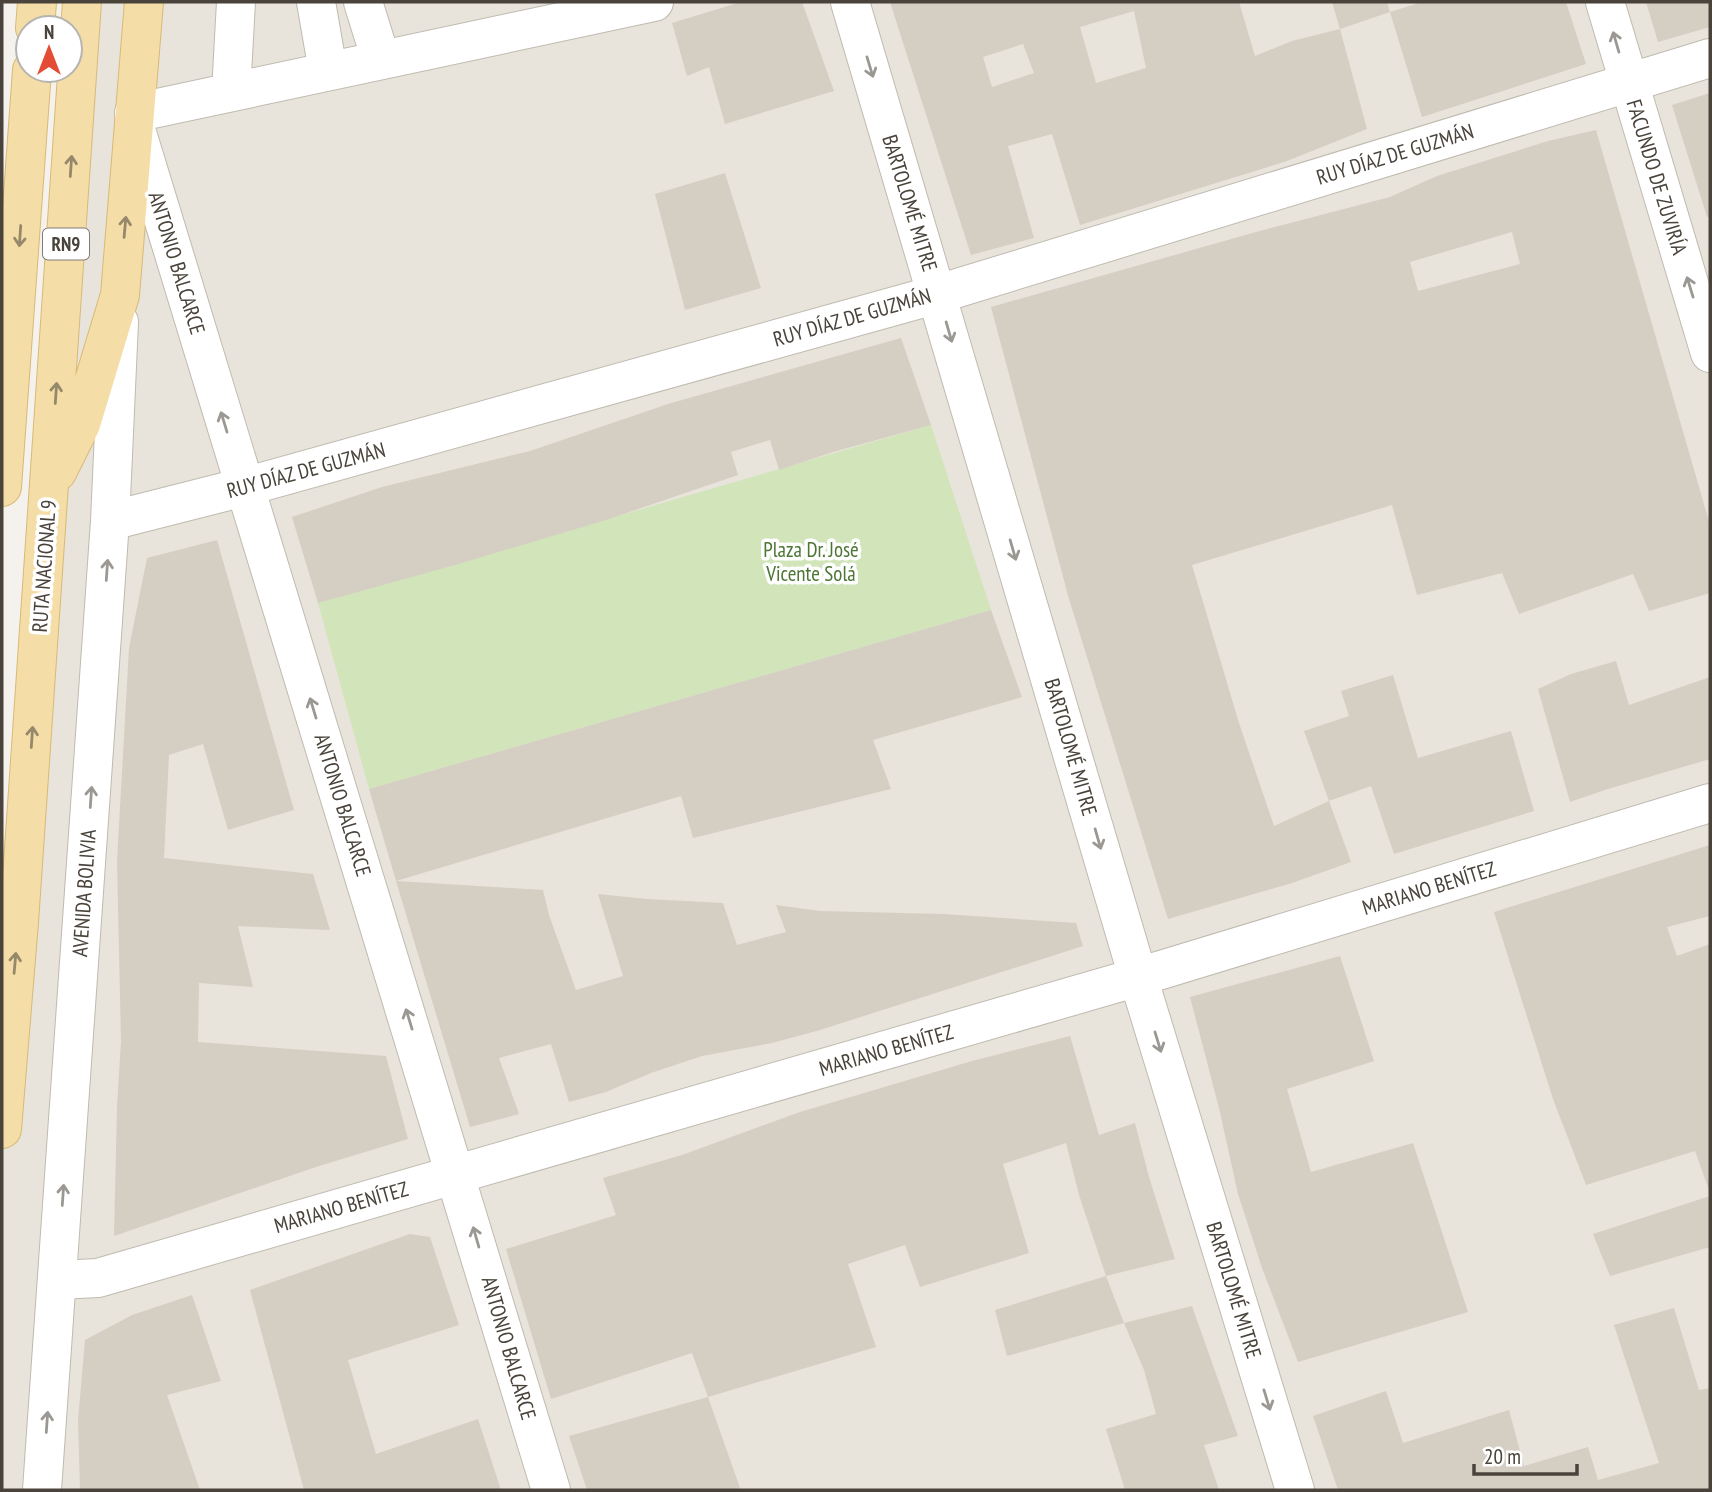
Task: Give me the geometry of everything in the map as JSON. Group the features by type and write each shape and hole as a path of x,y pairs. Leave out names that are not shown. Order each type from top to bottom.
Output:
{"main road":[{"name":"RUTA NACIONAL 9","path":"2,1129 82,2"},
{"path":"49,486 81,424 120,295 144,2"},
{"name":"RN9","path":"2,486 31,84"}],"street":[{"path":"231,92 236,2"},
{"path":"316,2 328,71"},
{"path":"363,2 381,60"},
{"path":"134,117 231,92 654,2"},
{"name":"BARTOLOMÉ MITRE","path":"850,2 1138,977 1295,1490"},
{"name":"FACUNDO DE ZUVIRÍA","path":"1605,2 1710,352"},
{"name":"RUY DÍAZ DE GUZMÁN","path":"110,522 938,294 1710,58"},
{"name":"ANTONIO BALCARCE","path":"134,117 244,487 458,1174 551,1490"},
{"name":"AVENIDA BOLIVIA","path":"42,1490 110,522 120,295"},
{"name":"MARIANO BENÍTEZ","path":"58,1280 97,1278 458,1174 1138,977 1710,803"}],"shaded area":[{"path":"102,2 1710,2 1710,1490 2,1490 2,862"}],"green space":[{"name":"Plaza Dr. José Vicente Solá","path":"931,425 991,610 369,789 318,603"}],"building":[{"path":"741,2 802,2 834,91 725,124 709,67 687,76 672,23"},
{"path":"890,2 1239,2 1255,56 1292,41 1340,29 1367,129 1287,161 1080,225 1052,134 1008,146 1034,238 971,255","holes":["1134,11 1146,68 1096,83 1080,27","1023,44 1034,73 992,87 983,57"]},
{"path":"1332,2 1387,2 1390,12 1340,29"},
{"path":"1422,2 1566,2 1586,64 1422,117 1390,12"},
{"path":"1646,2 1710,2 1710,27 1658,42"},
{"path":"1710,93 1710,216 1707,217 1672,105"},
{"path":"1596,130 1710,525 1710,593 1649,611 1633,574 1519,614 1502,573 1417,595 1392,505 1192,565 1239,723 1274,826 1329,801 1351,862 1292,883 1168,919 1069,599 991,307 1390,197 1437,176 1548,141","holes":["1512,232 1520,264 1418,291 1410,262"]},
{"path":"725,173 761,288 685,310 655,194"},
{"path":"901,338 931,425 779,470 770,440 731,452 738,475 606,520 318,603 292,517 382,487 530,451 668,404"},
{"path":"217,540 294,810 228,830 203,744 169,755 164,858 313,874 330,930 238,926 253,987 199,983 198,1042 386,1056 408,1139 319,1166 114,1236 121,1041 117,861 129,648 147,558"},
{"path":"991,610 1022,697 873,740 891,789 693,838 681,796 396,881 369,789"},
{"path":"1616,661 1629,705 1710,677 1710,759 1570,802 1538,689 1571,674"},
{"path":"1393,675 1418,758 1511,731 1534,811 1394,854 1371,786 1329,801 1304,731 1349,716 1341,691"},
{"path":"1710,845 1710,916 1667,927 1677,956 1710,944 1710,1193 1695,1151 1586,1185 1553,1099 1494,912"},
{"path":"396,881 543,890 549,915 576,990 623,976 598,894 723,903 737,945 786,932 776,905 820,911 943,914 1076,923 1083,946 820,1030 772,1043 702,1056 606,1092 569,1102 551,1044 499,1058 519,1114 470,1127"},
{"path":"1340,956 1374,1061 1287,1089 1311,1172 1413,1143 1468,1312 1298,1362 1262,1268 1238,1194 1190,997"},
{"path":"1070,1036 1099,1135 1135,1123 1175,1259 1106,1276 1079,1195 1066,1143 1003,1164 1029,1253 920,1287 905,1245 848,1264 876,1347 708,1397 692,1353 551,1399 506,1249 616,1215 603,1178 682,1155 800,1112 972,1061"},
{"path":"1710,1196 1710,1247 1610,1276 1593,1234"},
{"path":"410,1234 430,1237 459,1325 348,1360 376,1454 478,1419 501,1490 304,1490 250,1290"},
{"path":"1106,1276 1124,1323 1007,1356 995,1310"},
{"path":"192,1295 221,1381 167,1395 200,1490 80,1490 78,1420 85,1340 132,1315"},
{"path":"1192,1306 1238,1436 1204,1445 1219,1490 1125,1490 1106,1429 1156,1414 1144,1370 1124,1323"},
{"path":"1674,1308 1699,1390 1710,1388 1710,1490 1338,1490 1313,1416 1386,1391 1403,1443 1509,1410 1524,1466 1588,1447 1598,1480 1659,1463 1614,1325"},
{"path":"708,1397 740,1488 587,1490 569,1436"}]}
